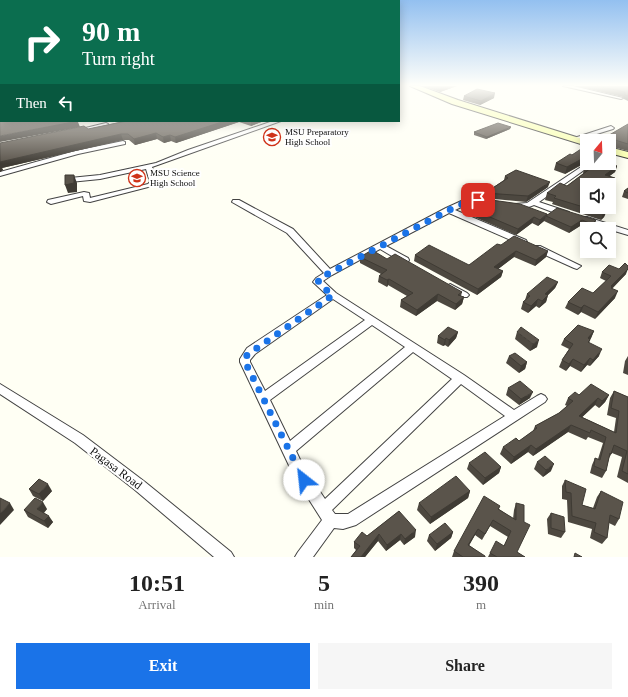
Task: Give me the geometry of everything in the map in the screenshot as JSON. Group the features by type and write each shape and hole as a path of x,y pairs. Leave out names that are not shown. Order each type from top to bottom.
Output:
{"street":[{"path":"488,112 580,141"},
{"path":"70,180 100,176 166,162 190,151 275,122"},
{"path":"72,132 106,125"},
{"path":"574,139 611,128"},
{"path":"0,174 77,152 123,143"},
{"path":"616,152 628,155"},
{"path":"51,202 84,194 90,200 150,185 153,182 148,166"},
{"path":"0,167 8,172"},
{"path":"508,205 525,206 580,170"},
{"path":"493,202 471,200 449,210 329,273 318,280 318,282 333,295 460,378 514,416"},
{"path":"236,202 290,231 329,273"},
{"path":"533,202 628,233"},
{"path":"449,210 577,266"},
{"path":"380,246 412,265"},
{"path":"444,283 464,295"},
{"path":"331,521 306,483 288,450 264,398 245,362 247,355 333,295"},
{"path":"264,398 372,320"},
{"path":"288,450 412,348"},
{"path":"324,509 460,378"},
{"name":"Pagasa Road","path":"0,388 79,439 140,486 226,557"},
{"path":"331,521 343,522 351,520 541,399"},
{"path":"303,557 331,521"}],"building":[{"path":"0,122 73,122 0,136"},
{"path":"122,122 222,122 175,137 170,135 163,137 156,133 134,139 128,134 121,134 0,162 0,143 84,126 88,129"},
{"path":"498,123 511,127 487,137 474,132"},
{"path":"628,124 628,144 616,140 616,134 611,134"},
{"path":"580,150 580,160 567,167 556,163 570,154 572,155"},
{"path":"516,170 550,182 528,196 485,193 508,178 505,176"},
{"path":"588,170 612,170 605,175 615,178 580,178 580,206 554,198 556,196 547,193 560,183 567,186"},
{"path":"65,175 74,175 74,183 65,185"},
{"path":"477,198 520,204 547,214 540,220 534,217 518,229 464,206"},
{"path":"557,208 596,220 594,222 587,222 582,220 571,227 546,216"},
{"path":"514,236 548,251 536,260 516,251 494,267 503,271 478,289 415,255 429,245 469,265 497,244 501,245"},
{"path":"372,250 387,259 395,254 462,292 458,295 464,297 456,304 438,294 417,310 401,300 413,293 389,279 387,280 379,276 387,270 360,257"},
{"path":"625,263 628,266 628,269 611,286 611,288 618,291 598,312 584,305 581,308 568,302 582,288 593,293 611,276 602,272 609,265 619,269"},
{"path":"547,277 558,282 545,294 548,295 542,301 538,299 531,306 523,302 530,296 527,294"},
{"path":"578,325 594,331 588,338 590,340 588,342 602,349 593,360 590,358 584,365 573,359 569,364 562,360 573,344 564,339"},
{"path":"448,327 458,332 449,340 446,338 445,340 438,336"},
{"path":"521,327 539,340 533,344 517,332"},
{"path":"515,353 527,362 521,366 509,356"},
{"path":"520,381 533,392 521,399 508,388"},
{"path":"591,384 609,395 602,401 598,398 579,416 616,433 619,411 611,408 614,391 628,397 628,474 622,471 627,451 614,445 611,454 610,453 606,471 594,466 595,458 600,460 606,437 591,430 590,433 571,425 536,449 531,445 514,457 503,447 516,438 519,441 537,428 535,426 559,413 573,401 568,398 575,392 579,395"},
{"path":"485,452 501,467 485,478 469,463"},
{"path":"545,456 554,464 546,470 537,462"},
{"path":"456,476 470,491 431,517 419,503"},
{"path":"39,479 48,484 39,494 29,489"},
{"path":"565,480 586,489 582,505 595,509 601,491 623,502 619,519 610,515 607,538 594,532 596,523 572,516 571,493 566,492"},
{"path":"484,496 500,506 498,509 516,520 516,503 524,505 524,522 530,525 517,552 525,557 497,557 490,553 496,541 504,546 511,531 493,520 485,534 478,529 468,545 485,557 463,557 454,551"},
{"path":"0,498 10,503 0,514"},
{"path":"35,498 43,502 37,509 49,516 44,521 24,510"},
{"path":"399,511 416,530 405,539 401,534 387,545 379,534 361,557 351,557 360,546 354,542 362,532 367,536"},
{"path":"551,513 564,517 565,532 551,528"},
{"path":"445,523 453,532 437,544 429,535"},
{"path":"575,553 582,557 574,557"}],"place":[{"name":"MSU Preparatory High School","path":"272,137"},
{"name":"MSU Science High School","path":"137,178"}],"route":[{"path":"304,480 245,362 247,355 333,295 318,282 318,280 322,277 449,210 471,200 478,200"}]}
